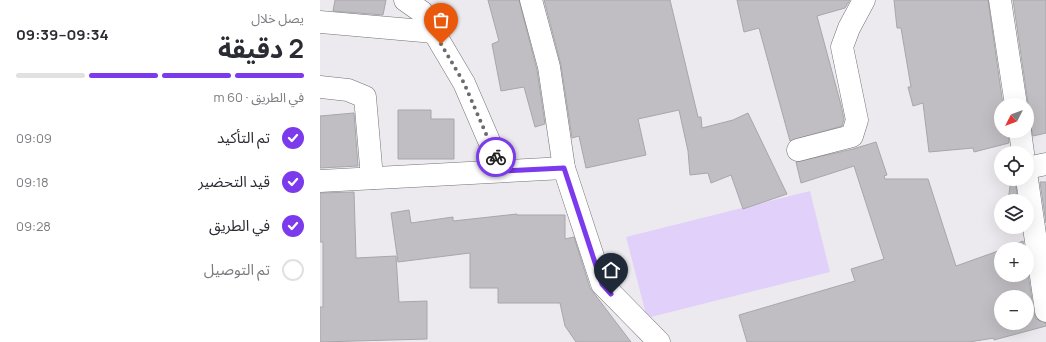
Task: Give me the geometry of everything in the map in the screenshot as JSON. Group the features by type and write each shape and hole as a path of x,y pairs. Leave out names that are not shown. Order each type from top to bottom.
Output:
{"street":[{"path":"405,0 422,12 464,83 502,171"},
{"path":"531,0 549,67 564,168 602,284 659,342"},
{"path":"798,150 852,136 857,120 842,47 848,28 864,0"},
{"path":"1000,0 1015,98"},
{"path":"320,22 434,32"},
{"path":"320,87 348,90 365,97 372,178"},
{"path":"1034,167 1046,164"},
{"path":"320,181 564,168"},
{"path":"1028,186 1046,312"}],"shaded area":[{"path":"810,191 830,272 647,318 626,237"}],"building":[{"path":"335,0 386,0 383,15 333,11"},
{"path":"488,0 519,0 537,70 545,124 535,127 524,87 501,91 492,44 499,41"},
{"path":"544,0 670,0 698,117 701,117 702,128 733,120 748,113 787,194 743,209 731,175 711,183 708,173 690,175 688,151 679,110 638,119 646,155 586,168 579,136 572,138 561,65"},
{"path":"737,0 850,0 845,8 817,16 841,105 844,119 842,126 790,141 759,28 744,32"},
{"path":"894,0 988,0 1002,98 994,98 994,138 1009,138 1009,143 974,152 973,148 929,152 923,103 913,106 908,87 911,87 901,28 897,28"},
{"path":"1013,0 1046,0 1046,133 1034,136 1034,98 1027,98"},
{"path":"398,110 431,110 431,119 454,119 454,159 398,159"},
{"path":"354,113 358,166 320,168 320,116"},
{"path":"876,142 887,175 884,176 885,179 928,179 956,266 994,252 994,282 1029,282 1030,290 994,290 994,330 1031,330 994,340 994,338 969,342 747,342 739,315 855,281 851,269 884,259 854,166 801,183 796,162 853,149"},
{"path":"1040,182 1046,182 1046,223"},
{"path":"1010,186 1016,186 1017,194 1009,194"},
{"path":"354,192 356,258 396,256 399,302 427,301 427,339 320,342 320,307 323,307 323,242 320,242 320,193"},
{"path":"409,210 411,223 453,217 453,221 517,214 565,215 565,239 574,237 590,288 631,342 576,342 565,326 560,303 498,303 498,288 470,288 470,253 398,262 391,213"},
{"path":"1034,313 1036,319 1046,323 1046,326 1034,329"}],"way so far":[{"path":"441,44 464,83 496,157"}],"route":[{"path":"496,157 502,171 564,168 602,284 611,294"}]}
